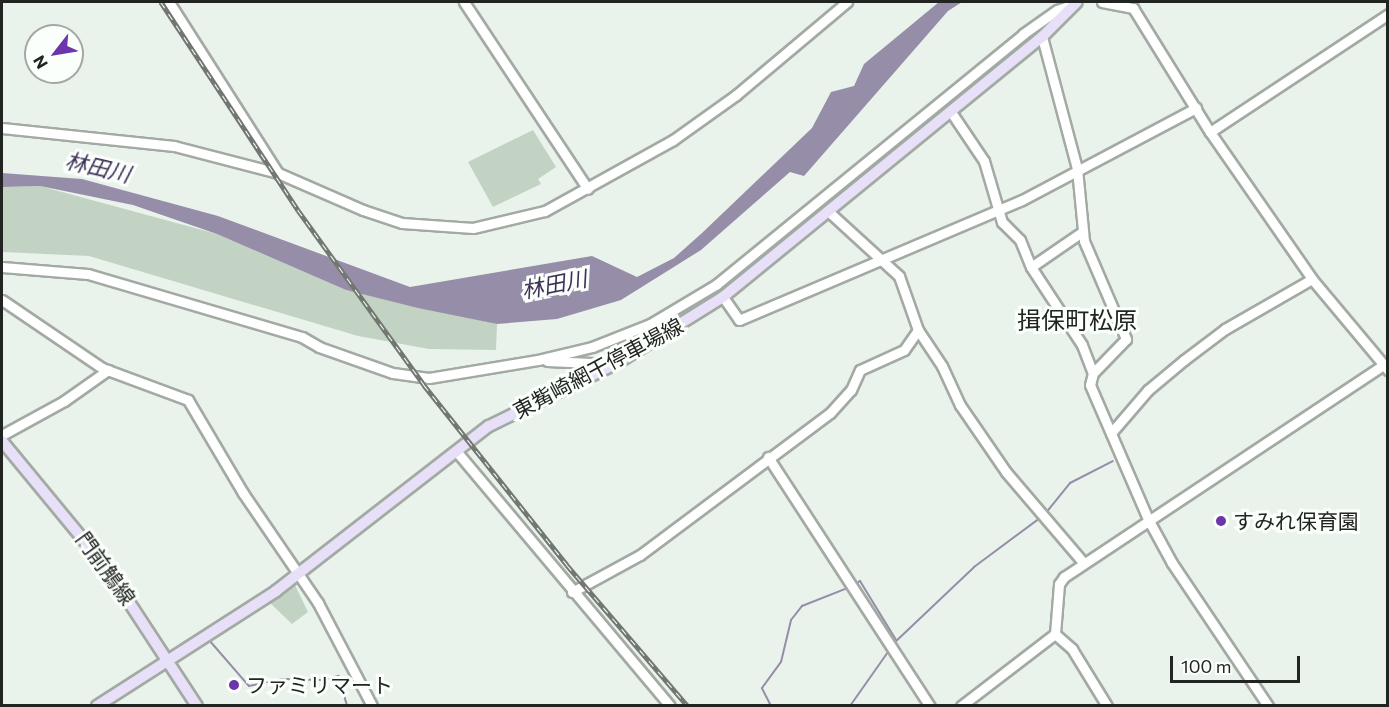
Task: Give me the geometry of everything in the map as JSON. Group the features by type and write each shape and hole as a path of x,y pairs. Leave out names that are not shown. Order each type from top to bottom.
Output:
{"main road":[{"name":"東觜崎網干停車場線","path":"97,705 299,574 489,426 616,363 723,297 1042,38 1077,2"},
{"name":"門前鵤線","path":"2,441 80,532 197,705"}],"street":[{"path":"169,2 278,173"},
{"path":"464,2 588,189"},
{"path":"2,129 174,146 278,173 363,210 402,223 445,228 508,222 588,189 673,140 728,101 848,2"},
{"path":"2,267 88,274 302,337 319,347 393,373 429,378 538,360 592,347 650,324 717,284 1023,34 1057,10 1077,2"},
{"path":"961,705 1055,634 1059,584 1083,562 1384,368 1312,279 1210,132 1133,8 1102,2"},
{"path":"1210,132 1388,14"},
{"path":"1042,38 1083,197 1082,232 1126,339 1093,373 1090,385 1148,519 1172,563 1268,705"},
{"path":"723,297 739,320 884,262 997,211 1196,108"},
{"path":"951,112 984,161 1002,222 1020,240 1031,267 1082,345 1093,373"},
{"path":"829,212 899,276 918,330 942,366 960,405 1006,472 1083,562"},
{"path":"1031,267 1082,232"},
{"path":"1110,433 1148,390 1184,360 1225,329 1312,279"},
{"path":"2,300 108,370 188,400 243,493 299,574 372,705"},
{"path":"572,592 640,555 768,457 830,413 850,390 860,370 904,350 918,330"},
{"path":"538,360 616,363"},
{"path":"2,435 64,401 108,370"},
{"path":"457,452 572,592 670,705"},
{"path":"768,457 930,705"},
{"path":"1055,634 1072,649 1107,705"}],"green space":[{"path":"533,130 556,167 538,179 541,184 493,207 468,162"},
{"path":"40,186 217,234 346,290 497,324 496,350 429,349 358,336 89,256 2,252 2,187"},
{"path":"295,585 308,612 292,624 269,602"}],"water":[{"name":"林田川","path":"939,2 962,2 948,11 804,176 790,172 701,250 621,300 557,319 497,324 418,308 346,290 217,234 133,205 40,186 2,187 2,173 82,179 218,216 410,287 592,256 637,277 674,258 702,233 812,128 831,92 854,86 864,64"}],"waterway":[{"path":"1045,514 1070,483 1113,461"},
{"path":"893,644 974,567 1040,518"},
{"path":"855,584 860,581 896,640"},
{"path":"771,706 762,688 781,662 791,620 802,606 850,587"},
{"path":"209,640 249,686 281,679 323,680 338,676 347,706"},
{"path":"850,706 890,649"}],"railway":[{"path":"161,2 298,210 424,385 567,565 688,706"}],"place":[{"name":"すみれ保育園","path":"1221,521"},
{"name":"ファミリマート","path":"234,685"}],"district":[{"name":"揖保町松原","path":"1077,320"}]}
